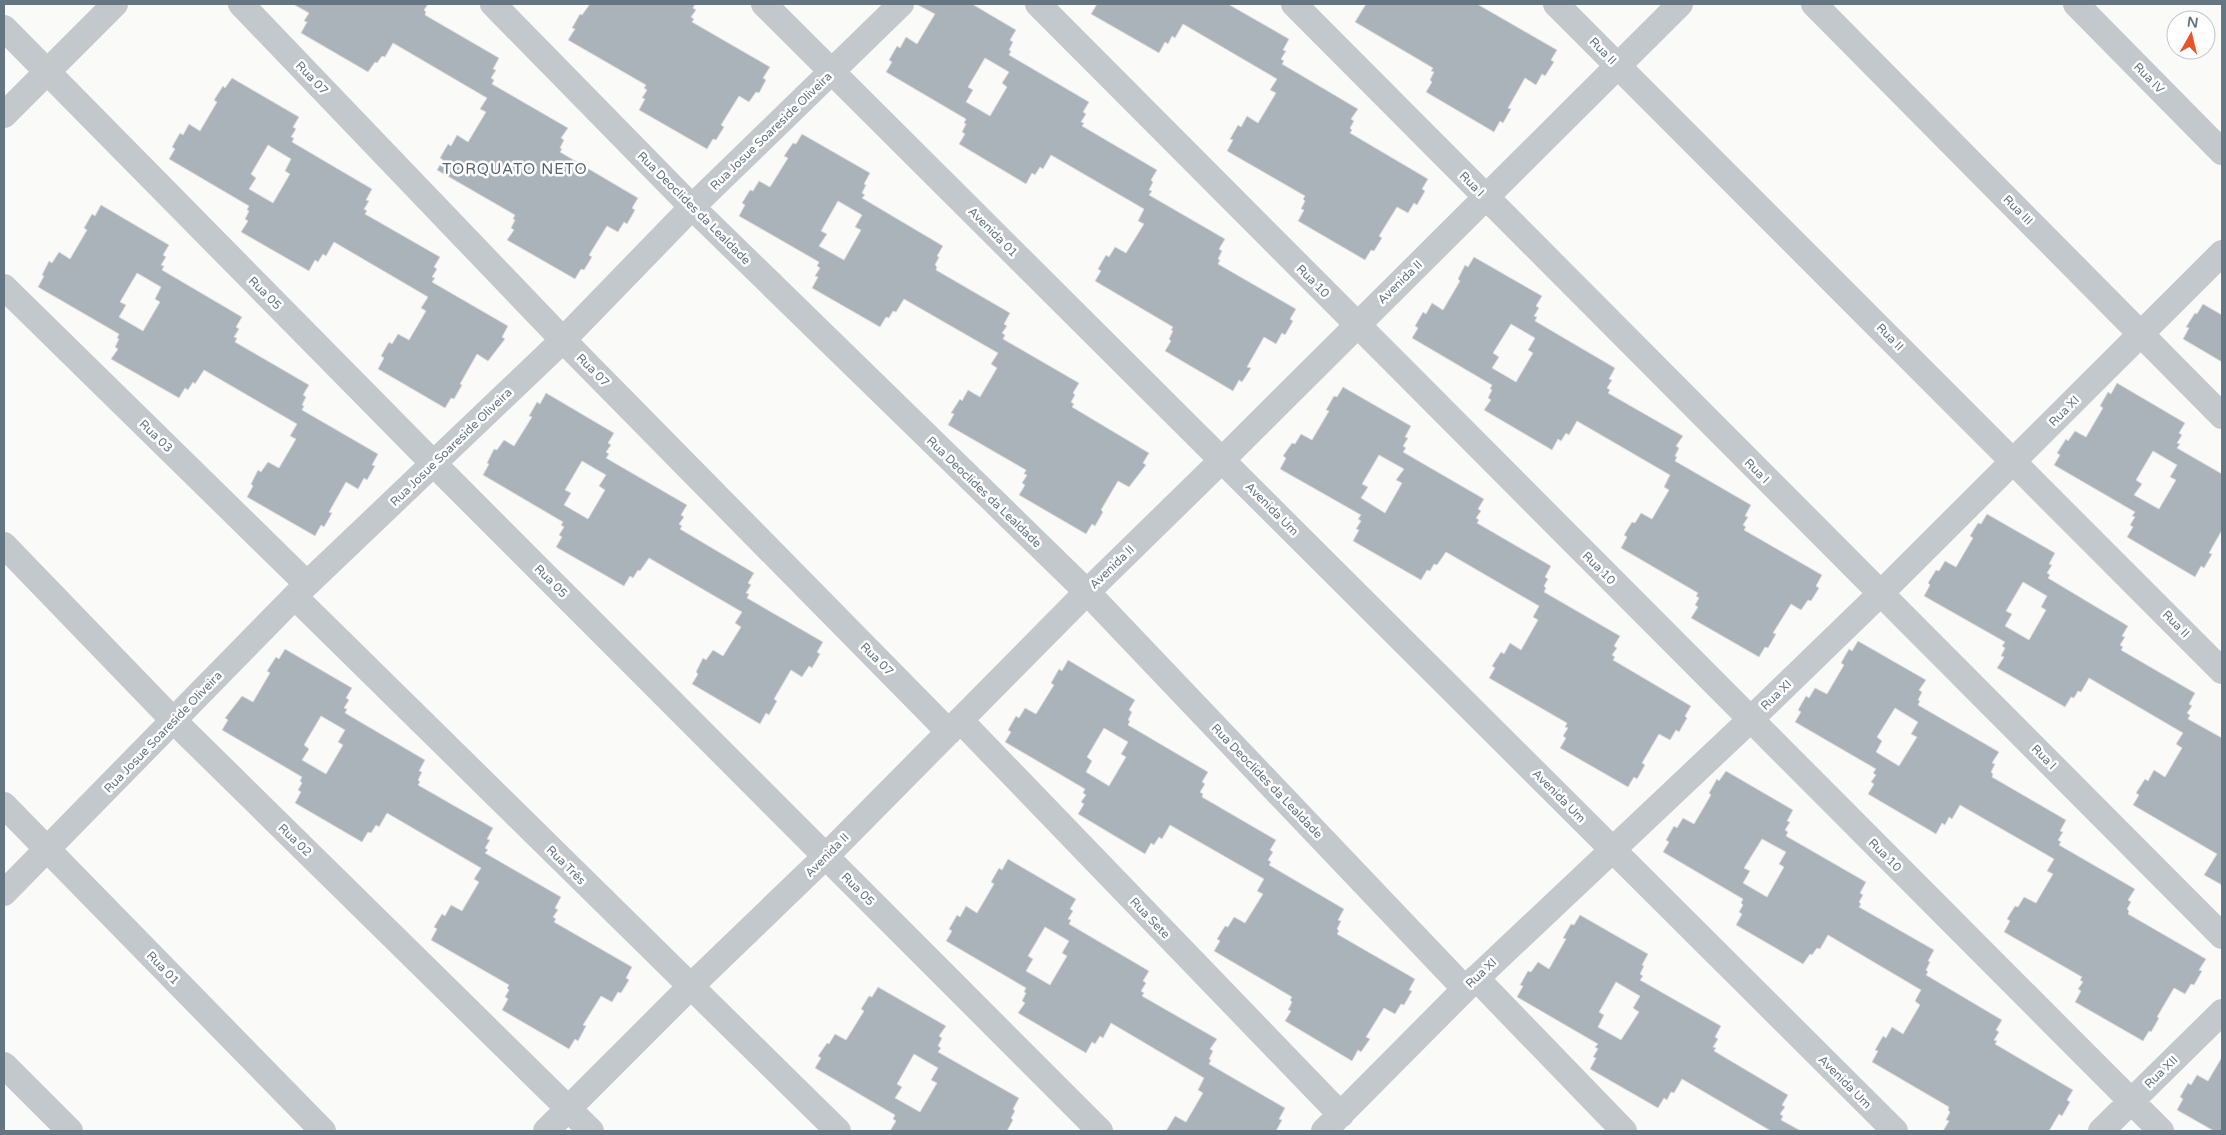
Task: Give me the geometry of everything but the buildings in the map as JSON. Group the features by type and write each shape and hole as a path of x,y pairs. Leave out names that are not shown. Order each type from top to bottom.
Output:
{"street":[{"path":"4,115 115,4"},
{"name":"Rua 07","path":"242,4 563,340 955,726"},
{"name":"Rua Deoclides da Lealdade","path":"493,4 692,208 1087,592 1471,984 1624,1131"},
{"name":"Avenida 01","path":"764,4 1222,460"},
{"name":"Rua Josue Soareside Oliveira","path":"4,893 301,591 563,340 692,208 901,4"},
{"name":"Rua 10","path":"1038,4 2160,1131"},
{"name":"Rua I","path":"1294,4 2222,936"},
{"name":"Rua II","path":"1556,4 2222,670"},
{"name":"Avenida II","path":"546,1131 690,987 826,856 1087,592 1680,4"},
{"name":"Rua III","path":"1814,4 2222,416"},
{"name":"Rua IV","path":"2076,4 2222,152"},
{"name":"Rua 05","path":"4,28 433,463 1100,1131"},
{"name":"Rua XI","path":"1332,1123 1471,984 1880,594 2222,253"},
{"name":"Rua 03","path":"4,287 301,591"},
{"name":"Avenida Um","path":"1222,460 1895,1131"},
{"name":"Rua 02","path":"4,545 174,721 591,1131"},
{"name":"Rua Três","path":"301,591 690,987 838,1131"},
{"name":"Rua Sete","path":"955,726 1332,1123"},
{"name":"Rua 01","path":"4,805 323,1131"},
{"name":"Rua XII","path":"2101,1131 2222,1012"},
{"path":"4,1065 70,1131"}],"district":[{"name":"TORQUATO NETO","path":"515,169"}]}
